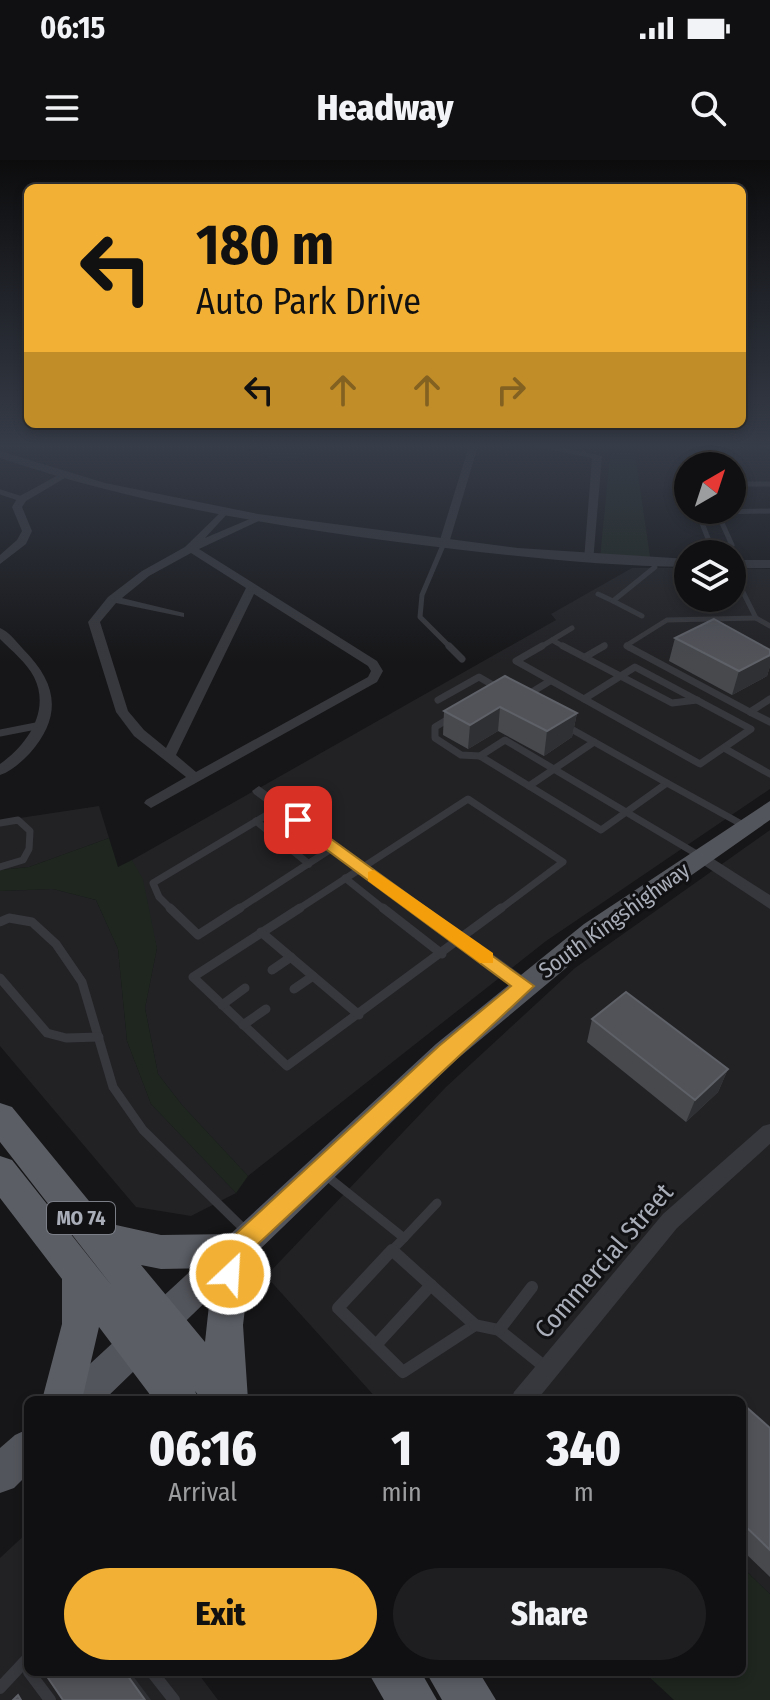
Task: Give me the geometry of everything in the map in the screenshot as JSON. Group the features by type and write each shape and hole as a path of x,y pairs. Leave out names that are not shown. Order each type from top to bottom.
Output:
{"highway":[{"name":"MO 74","path":"0,1117 98,1238 149,1332"},
{"name":"MO 74","path":"0,1171 80,1274 223,1396"},
{"path":"98,1238 161,1252 242,1243 221,1328 222,1365 227,1396"},
{"path":"63,1396 80,1337 85,1306 80,1274"},
{"path":"149,1332 177,1396"},
{"path":"394,1676 413,1700"},
{"path":"452,1676 472,1700"}],"main road":[{"name":"South Kingshighway","path":"82,1396 446,1052 593,931 770,809"},
{"path":"0,1474 24,1452"}],"street":[{"path":"0,561 6,549 22,542 27,531 22,518"},
{"path":"190,548 218,518"},
{"path":"247,518 589,560 674,563"},
{"path":"444,543 452,518"},
{"path":"589,560 592,518"},
{"path":"195,778 168,757 122,712 94,622 112,599 190,548 256,520"},
{"path":"151,803 373,679 377,671 373,664 190,548"},
{"path":"746,565 768,566"},
{"path":"168,757 252,587"},
{"path":"112,599 180,615"},
{"path":"0,632 42,680 45,692 42,725 25,752 0,771"},
{"path":"259,791 524,986"},
{"path":"701,856 770,903"},
{"name":"Commercial Street","path":"525,1396 670,1221 770,1132"}],"lane":[{"path":"444,543 422,595 420,617 462,659"},
{"path":"613,601 655,567 654,563"},
{"path":"598,594 642,616"},
{"path":"746,598 756,618"},
{"path":"770,626 756,618 667,620 627,645 631,650 770,722"},
{"path":"572,628 516,661 700,764 751,729 635,667 584,699"},
{"path":"552,640 672,703 697,700"},
{"path":"585,657 605,645"},
{"path":"438,700 479,677 511,695"},
{"path":"532,692 550,681"},
{"path":"486,696 499,688"},
{"path":"750,712 770,699"},
{"path":"461,711 435,727 435,738 461,755 480,756 601,830 667,783"},
{"path":"552,718 745,826"},
{"path":"0,733 42,725"},
{"path":"480,756 505,740 701,856"},
{"path":"529,786 594,742"},
{"path":"724,748 770,774"},
{"path":"468,799 563,862 287,1066 193,977 361,867 468,799"},
{"path":"280,807 153,883 159,897 198,935 334,847"},
{"path":"0,823 18,820 30,831 29,849 23,860 0,867"},
{"path":"256,821 309,864"},
{"path":"345,878 442,954"},
{"path":"0,922 9,918 32,922 56,944 82,982 113,1087 143,1130 242,1243"},
{"path":"261,932 359,1015"},
{"path":"272,970 291,957"},
{"path":"294,989 313,976"},
{"path":"0,978 47,1033 66,1038 99,1037"},
{"path":"222,1005 245,988"},
{"path":"243,1025 266,1009"},
{"path":"319,1170 404,1238"},
{"path":"437,1203 338,1308 403,1372 475,1325"},
{"path":"393,1251 475,1325 499,1330 548,1369"},
{"path":"376,1345 431,1285"},
{"path":"499,1330 532,1287"},
{"path":"0,1688 24,1668"},
{"path":"34,1676 50,1700"},
{"path":"155,1676 174,1700"}],"shaded area":[{"path":"604,518 644,518 650,557 600,558"},
{"path":"632,568 674,568 674,612 746,612 746,568 770,569 770,789 546,941 248,1176 182,1105 158,1074 145,1008 157,948 132,860 556,620 551,614"},
{"path":"99,806 109,838 29,867 0,870 0,821"},
{"path":"770,830 770,1594 746,1571 746,1396 374,1396 266,1276 446,1087 575,968"},
{"path":"109,838 118,867 132,860 143,879 157,948 145,1008 158,1074 182,1105 248,1176 236,1193 151,1104 127,1041 118,949 96,900 53,889 0,891 0,870 29,867"},
{"path":"53,889 96,900 118,949 127,1041 151,1104 236,1193 191,1216 136,1207 0,1046 0,891"},
{"path":"24,1536 24,1676 200,1676 218,1700 0,1700 0,1558"},
{"path":"746,1571 770,1594 770,1700 674,1700 648,1676 746,1676"}],"building":[{"path":"714,619 770,650 770,655 739,671 675,638"},
{"path":"505,676 577,713 547,731 500,707 470,725 444,711"},
{"path":"626,992 728,1069 695,1100 592,1019"},
{"path":"746,1407 770,1428 770,1550 746,1527"},
{"path":"47,1676 128,1676 145,1700 63,1700"}],"slow traffic":[{"path":"374,877 487,958"}],"route":[{"path":"230,1274 234,1251 446,1052 524,986 298,820"}]}
